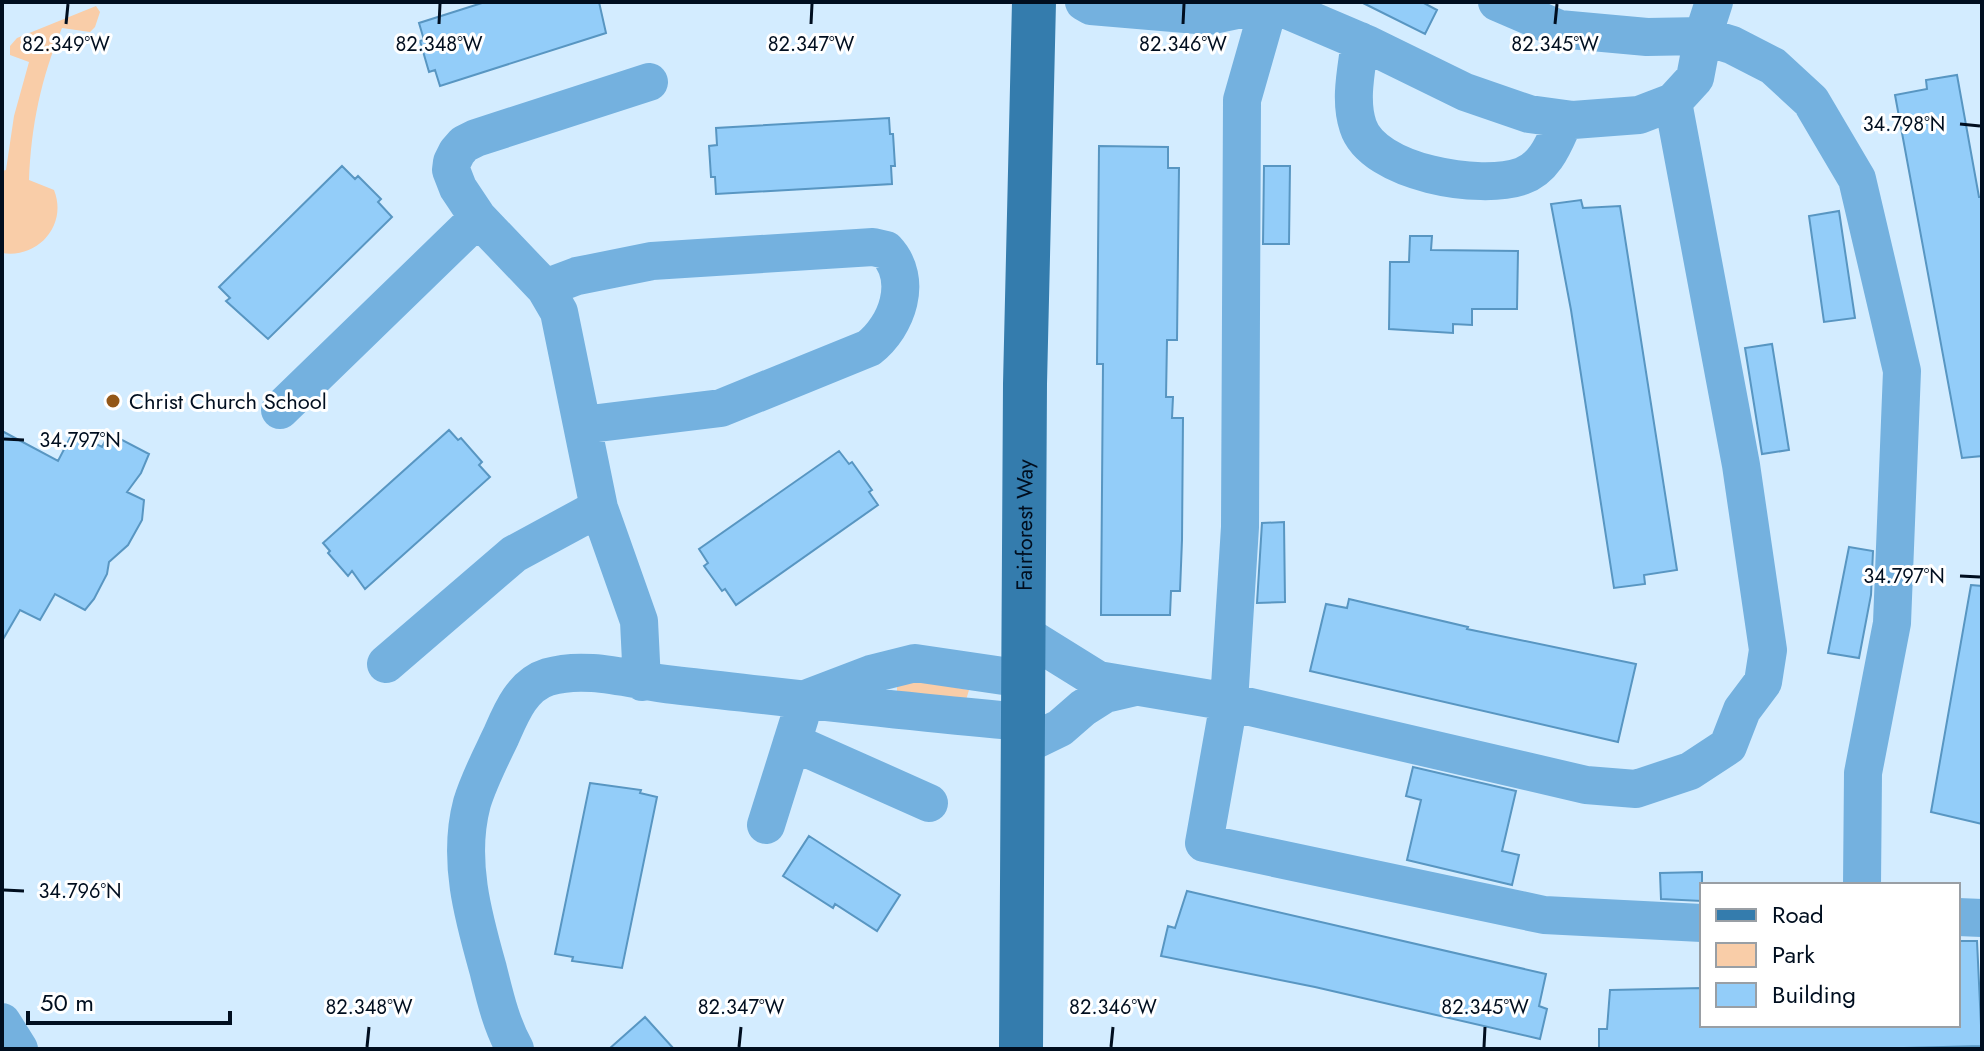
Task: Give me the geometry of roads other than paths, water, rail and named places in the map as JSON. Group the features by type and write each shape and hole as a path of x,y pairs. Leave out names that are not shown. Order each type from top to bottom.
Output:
{"main road":[{"name":"Fairforest Way","path":"1021,1049 1025,384 1034,2"}],"lane":[{"path":"1084,2 1091,6 1209,16 1269,2 1360,41 1465,92 1529,114 1565,119 1639,115 1673,102 1695,78 1708,19"},
{"path":"1269,2 1242,100 1240,527 1229,702 1204,843 1544,915 1700,923"},
{"path":"1497,2 1559,29 1647,37 1708,19"},
{"path":"1708,19 1732,45 1773,66 1811,101 1857,179 1902,371 1892,623 1863,773 1862,883"},
{"path":"1360,41 1354,89 1358,127 1376,152 1435,177 1479,183 1524,176 1549,155 1565,119"},
{"path":"642,682 639,621 599,508 559,312 545,288 478,218 458,188 451,170 457,152 464,144 649,82"},
{"path":"1024,634 1098,680 1229,702 1586,785 1636,789 1690,771 1728,746 1742,710 1763,682 1768,650 1741,465 1673,102"},
{"path":"280,410 478,218"},
{"path":"545,288 610,267 652,261 873,247 886,250 896,265 900,292 896,312 888,330 869,348 721,408 582,425"},
{"path":"386,664 514,554 599,508"},
{"path":"805,699 871,674 915,663 1023,716 1060,728 1105,694 1135,687"},
{"path":"515,1049 503,1026 470,904 466,860 472,804 508,720 523,693 536,683 561,674 587,673 883,710 1023,716"},
{"path":"766,825 805,699"},
{"path":"792,742 929,803"},
{"path":"1960,917 1982,918"},
{"path":"2,1022 19,1049"}],"place":[{"name":"Christ Church School","path":"113,401"}]}
